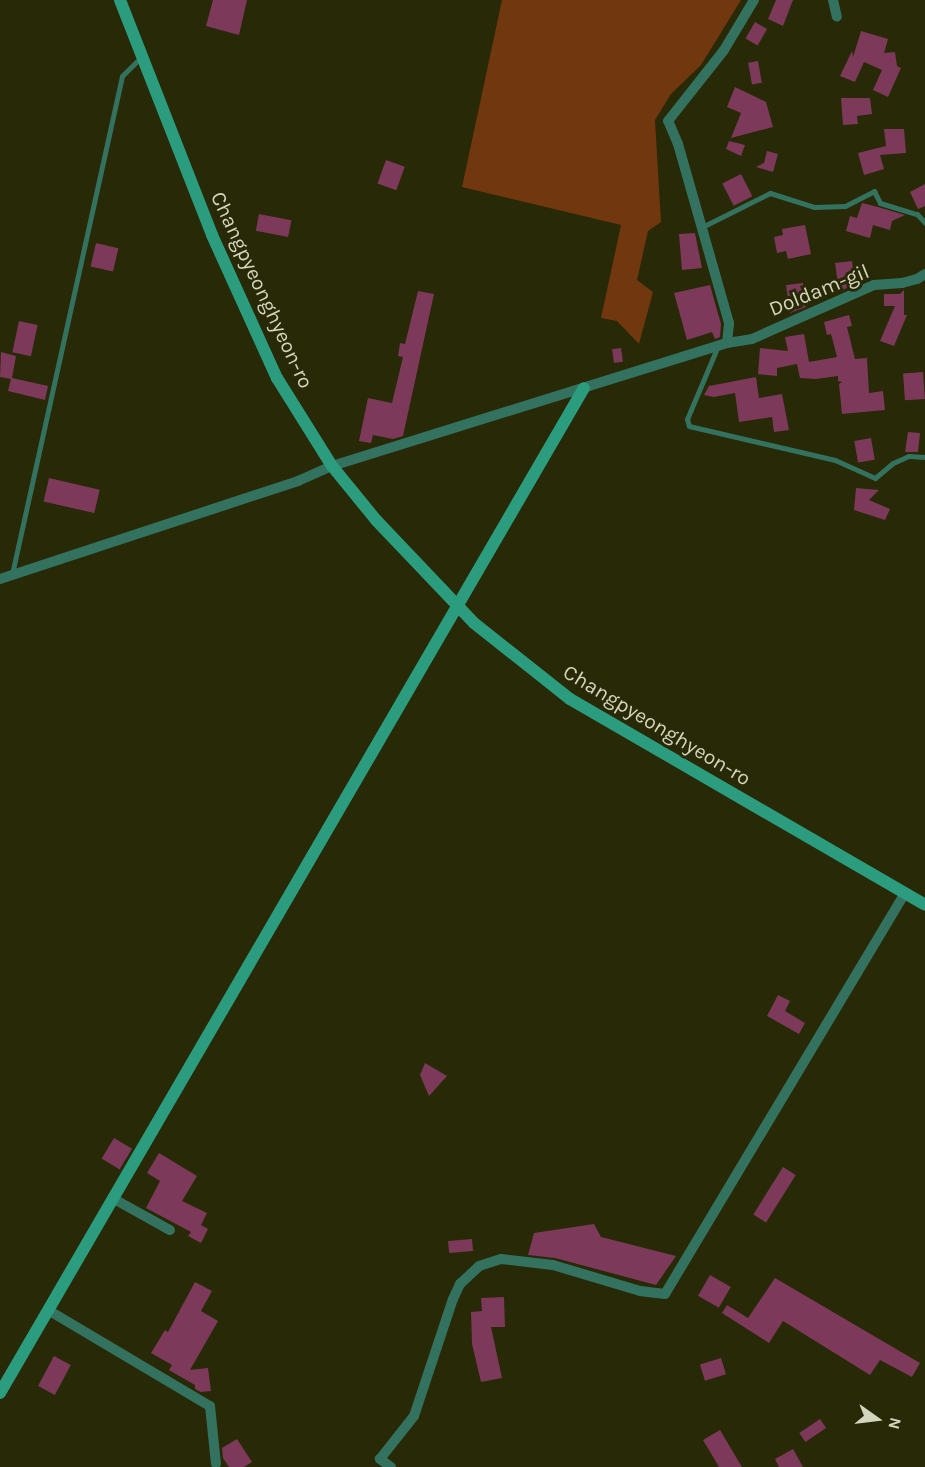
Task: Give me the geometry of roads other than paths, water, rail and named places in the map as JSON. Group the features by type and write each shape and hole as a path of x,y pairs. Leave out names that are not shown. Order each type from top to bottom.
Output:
{"main road":[{"name":"Changpyeonghyeon-ro","path":"120,0 212,235 277,378 332,466 376,520 474,623 570,699 925,905"},
{"path":"0,1393 459,607 584,388"}],"street":[{"path":"722,344 729,322 678,144 668,121 724,50 754,0"},
{"path":"833,0 837,17"},
{"name":"Doldam-gil","path":"0,579 298,481 332,466 722,344 752,339 874,285 902,283 925,274"},
{"path":"391,1467 380,1459 414,1416 453,1299 467,1274 479,1266 501,1259 553,1265 640,1291 665,1294 904,893"},
{"path":"114,1199 170,1230"},
{"path":"48,1310 210,1406 216,1464"}],"lane":[{"path":"12,575 122,76 142,56"},
{"path":"702,227 770,193 814,207 845,206 874,191 880,203 917,214 925,223"},
{"path":"722,344 687,419 689,426 835,460 875,478 893,463 909,456 925,457"}]}
